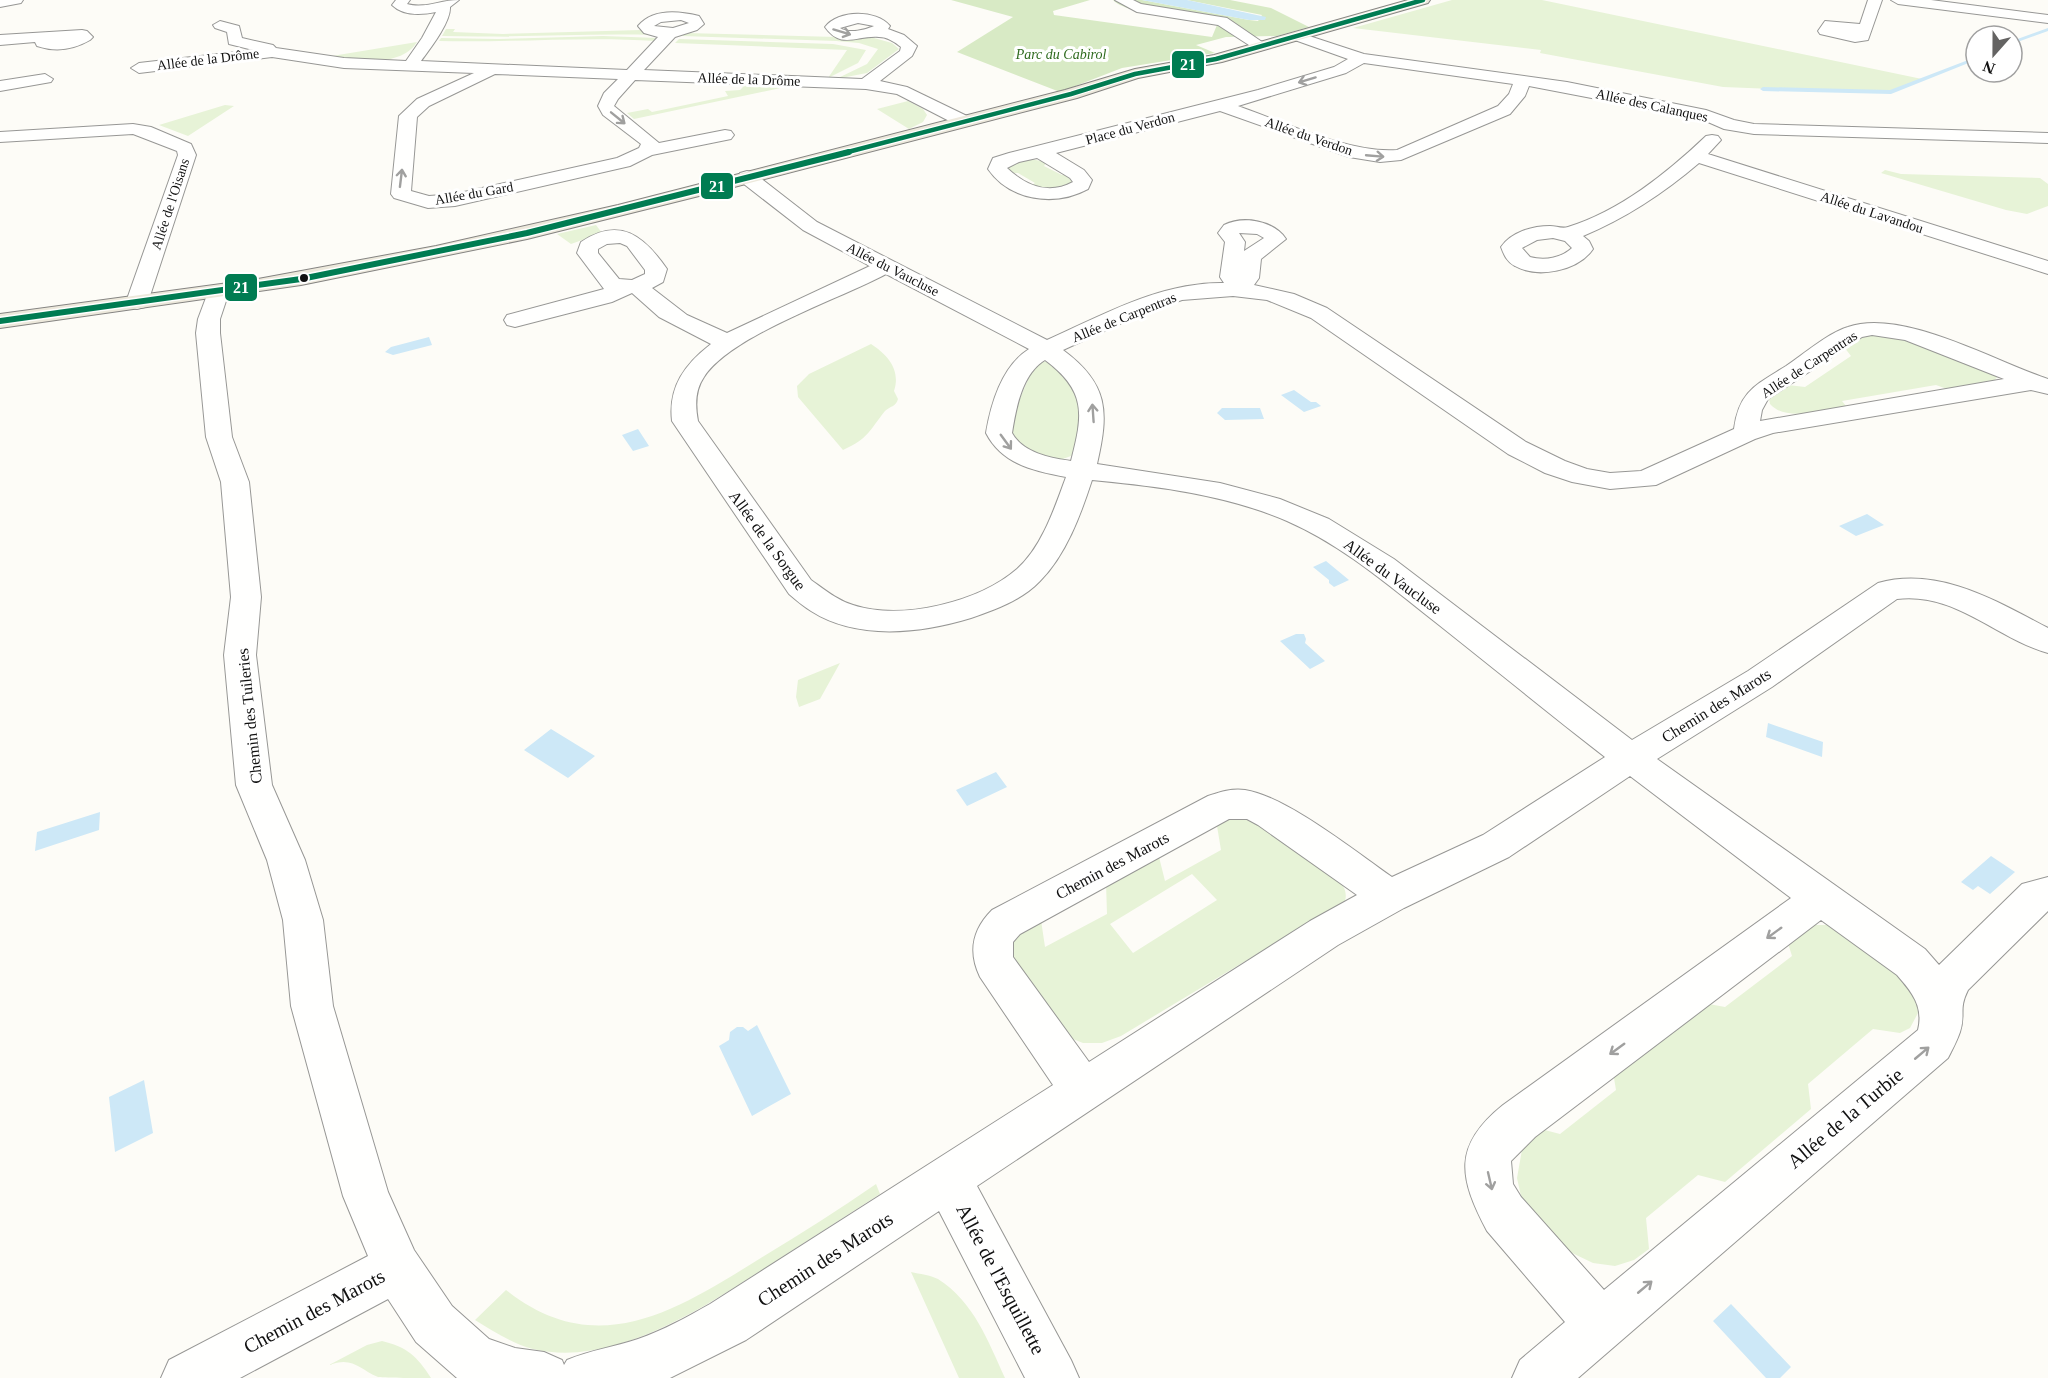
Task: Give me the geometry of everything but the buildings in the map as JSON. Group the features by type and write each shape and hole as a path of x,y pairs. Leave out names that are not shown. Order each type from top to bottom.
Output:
{"main road":[{"path":"0,321 218,292 334,273 465,246 624,210 1071,94 1124,77 1216,59 1423,0"}],"street":[{"path":"0,3 16,0"},
{"path":"403,0 399,5 406,9 446,3 429,39 410,66"},
{"path":"1122,0 1137,8 1222,21 1260,46"},
{"path":"1864,29 1875,0"},
{"path":"1898,0 1952,6 1984,5 2048,19"},
{"path":"1915,0 1952,6"},
{"name":"Allée de la Drôme","path":"220,25 234,29 234,41 336,63 866,84 901,90 963,121"},
{"path":"647,151 650,143 609,111 606,105 610,97 671,32"},
{"path":"866,84 909,51 909,46 903,41 877,32"},
{"name":"Allée des Calanques","path":"1297,36 1360,58 1567,87 1706,115 1730,125 1767,130 2048,138"},
{"path":"0,40 49,40 29,56"},
{"name":"Allée de la Drôme","path":"139,68 278,52"},
{"name":"Allée du Verdon","path":"1220,105 1340,70 1360,58"},
{"name":"Allée du Gard","path":"491,69 473,82 411,111 408,116 400,194 428,202 455,200 623,162 647,151 725,135"},
{"path":"0,86 45,79"},
{"name":"Allée du Verdon","path":"1220,105 1355,153 1391,156 1401,155 1504,110 1516,96 1522,82"},
{"name":"Place du Verdon","path":"1040,152 1220,105"},
{"path":"1567,235 1642,197 1696,156 1730,125"},
{"name":"Allée de l'Oisans","path":"0,137 133,129 145,131 185,148 188,155 137,302"},
{"name":"Allée du Lavandou","path":"1696,156 2048,268"},
{"name":"Allée du Vaucluse","path":"747,177 810,226 1046,350 1075,373 1091,398 1094,422 1082,470"},
{"name":"Allée de la Sorgue","path":"886,266 866,278 759,324 728,342 699,364 686,386 682,399 685,421 800,587 816,602 830,609 869,619 913,620 951,613 999,595 1028,577 1042,560 1055,537 1082,470"},
{"path":"515,320 604,297 632,286 678,319 728,342"},
{"name":"Allée de Carpentras","path":"1046,350 1178,294 1239,290 1285,299 1319,313 1512,445 1505,455 1507,461 1522,474 1546,480 1557,479 1570,473 1610,481 1646,480 1746,433 1798,420 2040,384"},
{"name":"Chemin des Tuileries","path":"218,292 209,319 208,333 219,437 235,482 246,597 240,655 254,785 286,860 303,920 312,1006 366,1196 397,1267"},
{"name":"Allée de Carpentras","path":"1746,433 1749,410 1759,394 1854,332 1865,329 1879,328 1910,334 2040,384"},
{"name":"Allée du Vaucluse","path":"1046,350 1028,360 1018,372 1002,414 999,433 1012,451 1029,459 1082,470 1225,492 1272,505 1332,532 1380,562 1630,758"},
{"path":"1512,445 1532,442 1554,447 1570,459 1573,465 1570,473"},
{"name":"Chemin des Marots","path":"585,1378 617,1373 672,1353 729,1322 1324,933 1390,896 1496,846 1630,758 1760,679 1888,590 1911,587 1939,591 1966,601 2048,642"},
{"path":"2016,626 2048,612"},
{"name":"Allée de la Turbie","path":"1539,1378 1933,1044 1942,1025 1936,994 1930,983 1911,962 1630,758"},
{"name":"Chemin des Marots","path":"1082,1090 994,964 992,941 994,935 1006,922 1221,806 1234,803 1251,805 1271,815 1390,896"},
{"path":"1936,994 1944,995 1954,977 2036,896 2048,894"},
{"path":"1600,1324 1504,1214 1496,1200 1488,1176 1492,1146 1504,1132 1821,898"},
{"name":"Allée de l'Esquillette","path":"948,1179 1053,1378"},
{"name":"Chemin des Marots","path":"187,1378 397,1267 434,1324 473,1359 524,1377"}],"green space":[{"name":"Parc du Cabirol","path":"951,0 1090,0 1053,11 1054,15 1212,37 1217,25 1145,13 1120,5 1113,0 1142,0 1258,21 1262,15 1187,0 1230,0 1271,8 1309,27 1277,36 1226,37 1196,45 1215,53 1122,68 1060,92 957,52 1013,17"},
{"path":"1452,0 1542,0 1922,79 1896,91 1878,93 1723,87 1540,53 1541,50 1353,28"},
{"path":"446,29 455,29 453,32 503,34 641,30 656,35 442,36"},
{"path":"686,33 874,38 892,43 899,49 867,73 836,79 867,64 878,49 859,43 836,41 682,36"},
{"path":"603,36 658,38 656,41 602,39 439,41 441,38"},
{"path":"679,39 833,44 866,50 858,63 828,78 847,50 675,43"},
{"path":"417,42 401,56 378,61 332,56"},
{"path":"734,84 790,86 634,119 627,113 648,109 652,112 728,96 725,91 740,90 743,87"},
{"path":"908,101 923,109 927,115 923,122 909,129 877,109"},
{"path":"225,105 234,106 188,136 159,125"},
{"path":"1030,159 1047,162 1044,166 1062,175 1068,175 1076,181 1056,191 1031,186 1035,183 1018,173 1009,173 1004,170 1006,164"},
{"path":"1885,170 1901,174 2040,178 2048,184 2048,206 2027,214 2006,210 1881,173"},
{"path":"596,225 602,233 571,244 557,234"},
{"path":"1887,333 1998,376 1993,382 1947,389 1936,385 1842,401 1846,406 1806,413 1786,413 1770,404 1769,399 1788,385 1805,387 1851,356 1844,347 1860,336"},
{"path":"871,344 888,358 894,370 896,383 894,391 898,399 863,438 843,450 798,397 797,386 809,374"},
{"path":"1036,361 1051,363 1057,367 1083,394 1079,448 1071,456 1060,460 1024,450 1009,434 1015,410"},
{"path":"840,663 820,699 799,707 796,697 798,680"},
{"path":"1240,816 1258,823 1335,876 1345,890 1345,901 1121,1036 1102,1043 1083,1043 1060,1034 1043,1023 1004,940 1041,920 1045,947 1107,914 1106,883 1159,857 1165,881 1221,850 1217,826 1220,820","holes":["1192,874 1217,900 1133,953 1110,924"]},
{"path":"1808,925 1830,925 1876,942 1916,994 1918,1013 1910,1028 1900,1033 1873,1029 1808,1084 1811,1109 1725,1182 1698,1175 1646,1218 1649,1249 1634,1260 1615,1266 1593,1263 1570,1252 1534,1221 1521,1196 1517,1178 1523,1144 1537,1128 1560,1134 1616,1090 1612,1066 1698,1002 1725,1007 1792,956 1786,937"},
{"path":"876,1184 880,1194 750,1278 692,1313 629,1341 597,1350 565,1353 533,1349 511,1341 475,1320 506,1290 539,1311 571,1323 603,1325 634,1321 664,1311 725,1280"},
{"path":"911,1272 938,1279 961,1299 979,1323 1005,1378 959,1378"},
{"path":"382,1341 398,1346 411,1354 431,1378 378,1377 350,1363 329,1365 367,1345"}],"water":[{"path":"1142,0 1187,0 1266,17 1265,20 1249,20"},
{"path":"429,337 432,345 393,355 385,352 391,347"},
{"path":"1294,390 1321,406 1304,412 1281,395"},
{"path":"1222,408 1260,408 1264,419 1225,420 1217,413"},
{"path":"638,429 649,446 633,451 622,435"},
{"path":"1867,514 1884,525 1856,536 1839,526"},
{"path":"1326,561 1349,580 1334,587 1329,583 1329,580 1313,567"},
{"path":"1296,634 1304,634 1305,643 1325,661 1310,669 1280,641"},
{"path":"1768,723 1823,742 1822,757 1766,737"},
{"path":"551,729 595,756 568,778 524,750"},
{"path":"996,772 1007,787 967,806 956,790"},
{"path":"100,812 99,830 35,851 37,832"},
{"path":"1991,856 2015,872 1990,894 1978,886 1973,890 1961,882"},
{"path":"757,1025 791,1094 752,1116 719,1046 729,1040 730,1032 737,1027 743,1027 748,1031"},
{"path":"144,1080 153,1133 115,1152 109,1097"},
{"path":"1731,1304 1791,1367 1780,1378 1766,1378 1713,1321"}],"waterway":[{"path":"2024,38 2048,29"},
{"path":"1763,89 1891,92 1964,63"}],"transit line":[{"name":"21","path":"0,321 301,279 527,233 1071,94 1135,74 1216,59 1423,0"}]}
